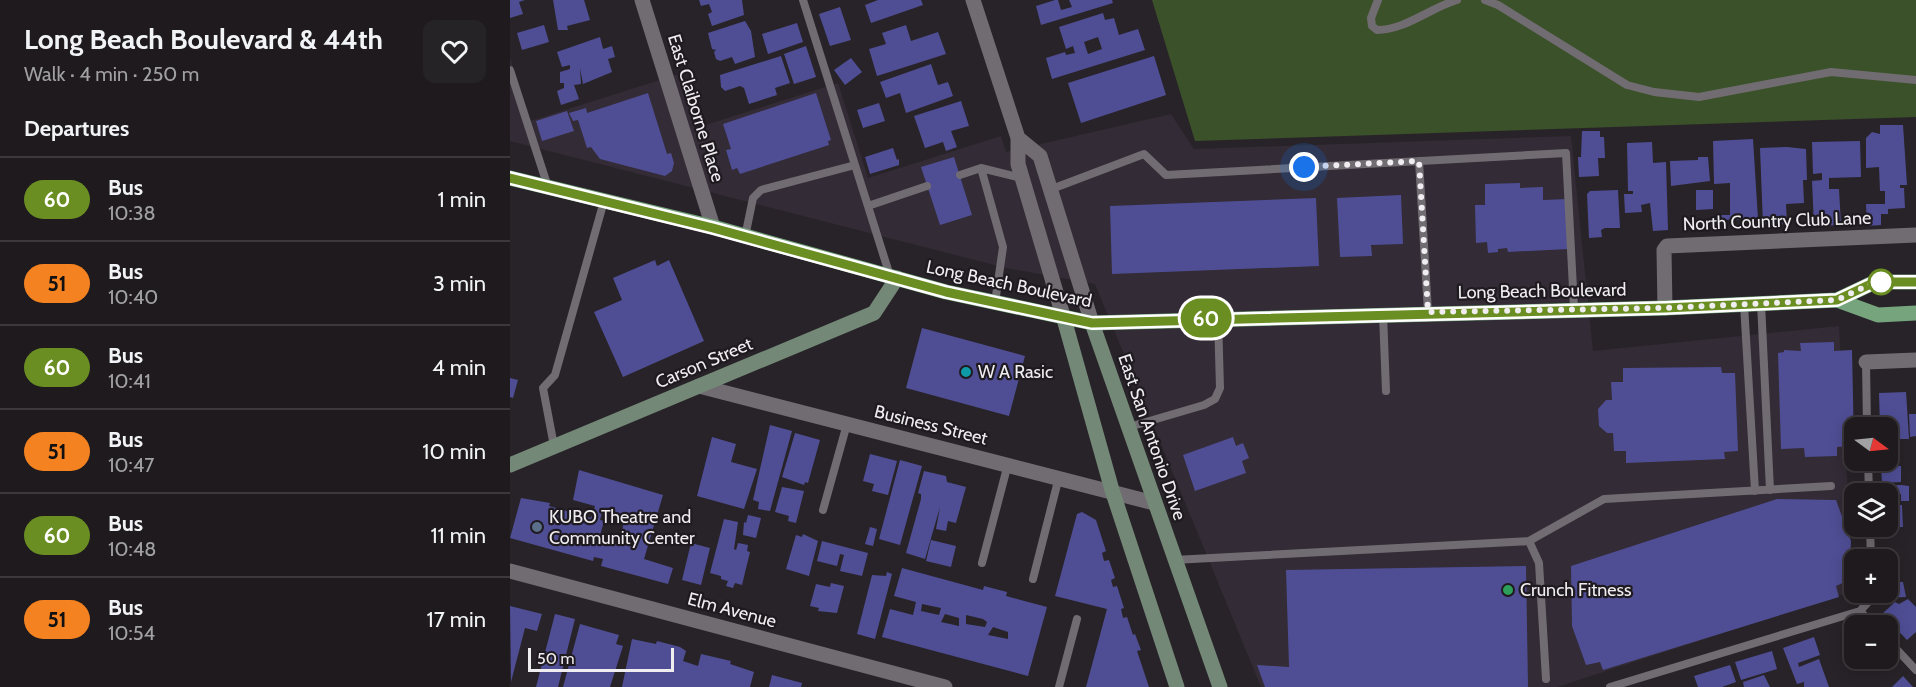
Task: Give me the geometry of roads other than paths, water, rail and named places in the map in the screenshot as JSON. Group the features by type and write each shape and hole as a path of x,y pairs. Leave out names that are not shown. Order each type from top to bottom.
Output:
{"main road":[{"name":"Long Beach Boulevard","path":"510,178 713,228 995,303 1092,323 1574,308 1665,308 1837,300 1878,315 1916,313"},
{"name":"Carson Street","path":"510,465 874,313 893,277"},
{"name":"Long Beach Boulevard","path":"1837,300 1875,282 1916,282"},
{"path":"1064,319 1112,490 1177,687"},
{"name":"East San Antonio Drive","path":"1092,323 1220,687"}],"street":[{"name":"East Claiborne Place","path":"642,0 713,228"},
{"path":"973,0 1018,138 1018,164 1064,319"},
{"name":"East San Antonio Drive","path":"1018,138 1040,156 1092,323"},
{"name":"North Country Club Lane","path":"1665,308 1664,250 1667,246 1916,235"},
{"path":"1866,362 1916,360"},
{"name":"Business Street","path":"699,386 1112,490 1154,503"},
{"name":"Elm Avenue","path":"510,571 945,687"}],"lane":[{"path":"803,0 867,206 893,277"},
{"path":"1378,0 1371,18 1372,26 1377,30 1398,27 1440,5 1457,0"},
{"path":"1485,0 1498,5 1627,85 1653,92 1699,97 1831,72 1916,80"},
{"path":"510,70 548,187"},
{"path":"1049,190 1144,154 1166,175 1566,153 1574,308"},
{"path":"1419,161 1428,312"},
{"path":"745,237 753,198 761,190 855,165"},
{"path":"981,168 1003,247 995,303"},
{"path":"960,175 981,168 1022,178"},
{"path":"867,206 927,186"},
{"path":"554,446 543,388 555,375 604,201"},
{"path":"1761,303 1770,490"},
{"path":"1744,304 1755,491"},
{"path":"1383,314 1386,391"},
{"path":"1129,427 1204,405 1215,399 1220,388 1218,318"},
{"path":"1866,362 1867,417"},
{"path":"823,510 847,424"},
{"path":"982,563 1008,464"},
{"path":"1033,579 1059,477"},
{"path":"1174,560 1529,541 1604,499 1832,486"},
{"path":"1529,541 1539,563 1546,679"},
{"path":"1610,687 1860,610 1867,603"},
{"path":"1860,610 1864,615"},
{"path":"1059,687 1077,619"},
{"path":"1898,651 1916,670"}],"place":[{"name":"W A Rasic","path":"966,372"},
{"name":"KUBO Theatre and Community Center","path":"537,527"},
{"name":"Crunch Fitness","path":"1508,590"}]}
